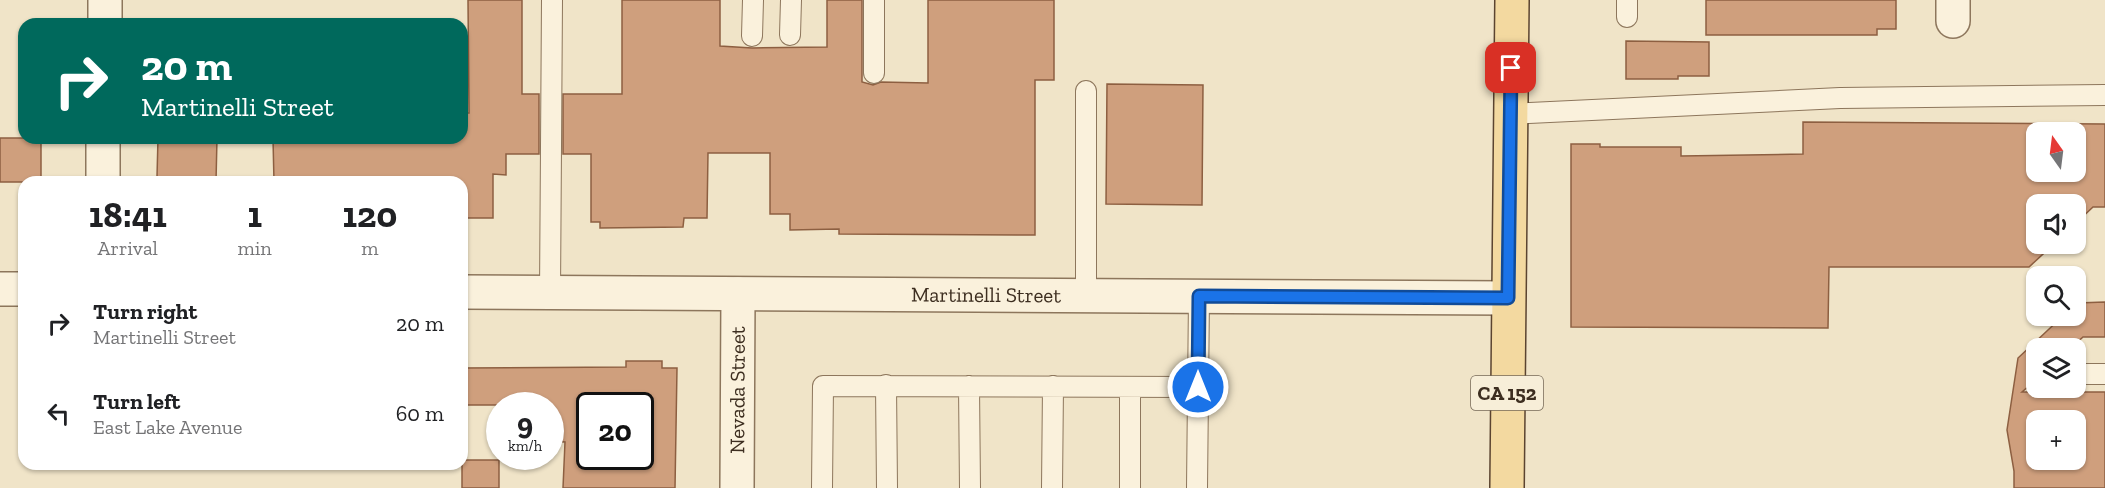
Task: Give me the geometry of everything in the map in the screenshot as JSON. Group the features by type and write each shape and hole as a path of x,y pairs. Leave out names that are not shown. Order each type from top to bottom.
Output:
{"main road":[{"name":"CA 152","path":"1507,488 1512,0"}],"street":[{"path":"105,0 105,18"},
{"path":"103,144 103,176"},
{"path":"0,289 18,289"},
{"name":"Martinelli Street","path":"468,292 1508,298"},
{"name":"Nevada Street","path":"737,488 738,294"}],"lane":[{"path":"550,293 552,0"},
{"path":"752,36 753,0"},
{"path":"790,0 790,35"},
{"path":"873,73 874,0"},
{"path":"1086,92 1086,295"},
{"path":"1510,114 1840,98 2105,95"},
{"path":"1197,488 1199,296"},
{"path":"2086,374 2105,374"},
{"path":"886,385 886,488"},
{"path":"822,488 823,386 1198,387"},
{"path":"969,386 970,488"},
{"path":"1052,488 1053,386"},
{"path":"1130,387 1130,488"}],"building":[{"path":"468,0 522,0 522,94 539,94 539,154 506,154 506,175 493,174 493,218 468,218 468,176 274,176 273,144 468,144"},
{"path":"622,0 720,0 720,46 752,48 827,47 827,0 862,0 862,82 873,85 881,82 928,83 928,0 1054,0 1054,80 1035,80 1035,235 839,234 839,229 790,230 790,214 770,214 770,153 708,153 707,218 684,218 683,227 600,228 600,222 591,222 591,154 563,154 563,94 622,94"},
{"path":"1706,0 1896,0 1896,29 1877,29 1877,35 1706,35"},
{"path":"1626,41 1709,42 1709,76 1678,76 1678,79 1626,79"},
{"path":"1107,84 1203,85 1202,205 1106,204"},
{"path":"1803,122 2026,123 2026,182 2086,182 2086,124 2105,124 2105,207 2093,207 2086,214 2086,194 2026,194 2026,254 2043,254 2026,267 1829,267 1828,328 1571,327 1571,144 1600,144 1600,147 1681,147 1681,156 1803,154"},
{"path":"0,138 18,138 18,144 41,144 41,176 18,176 18,182 0,182"},
{"path":"158,144 217,144 216,176 157,176"},
{"path":"2105,302 2105,337 2039,338 2052,326 2086,326 2086,303"},
{"path":"2026,351 2026,389 2022,392 2026,392 2026,398 2086,398 2086,392 2105,392 2105,488 2014,488 2014,471 2007,430 2018,358"},
{"path":"626,361 662,361 662,368 677,368 675,488 563,488 564,392 486,392 486,405 468,405 468,368 626,367"},
{"path":"468,460 486,460 486,470 499,470 499,488 462,488 462,470 468,470"}],"route":[{"path":"1198,387 1199,296 1508,298 1511,68"}]}
